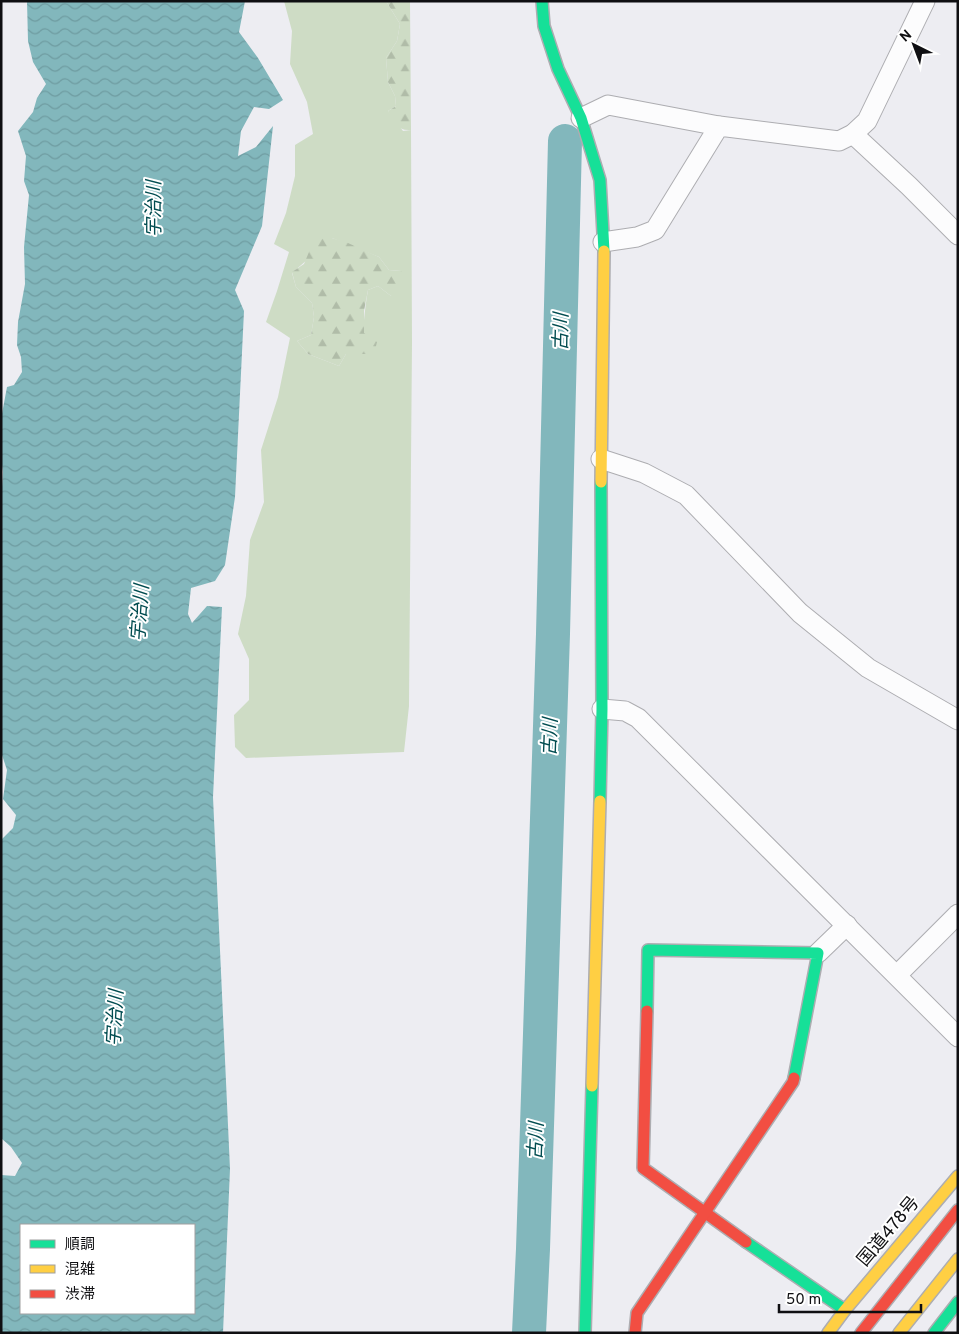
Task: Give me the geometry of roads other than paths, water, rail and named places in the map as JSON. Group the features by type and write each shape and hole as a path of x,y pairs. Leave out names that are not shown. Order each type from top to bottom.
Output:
{"main road":[{"path":"542,1 544,26 556,60 581,118 600,180 603,242 601,459 602,709 585,1333"},
{"path":"636,1333 637,1313 704,1213 792,1082 818,953 648,950 643,1168 704,1213 845,1310"},
{"name":"国道478号","path":"828,1333 845,1310 958,1176"},
{"path":"861,1333 958,1210"},
{"path":"899,1333 958,1259"},
{"path":"934,1333 958,1302"}],"street":[{"path":"581,118 608,105 719,126 839,141 852,134 867,121 926,1"},
{"path":"603,242 637,237 655,230 719,126"},
{"path":"852,134 909,186 958,235"},
{"path":"601,459 644,473 686,495 800,613 868,668 958,720"},
{"path":"602,709 625,711 638,718 958,1037"},
{"path":"896,975 958,914"},
{"path":"818,953 847,925"}],"water":[{"name":"宇治川","path":"27,1 245,1 239,32 258,58 283,100 269,109 254,107 241,131 238,156 256,147 273,126 262,226 235,290 244,311 235,497 225,565 215,581 191,588 188,614 192,623 207,606 222,607 213,797 230,1169 223,1333 1,1333 1,1175 15,1176 22,1163 11,1147 1,1138 1,840 13,828 16,815 3,799 7,770 1,752 1,502 3,472 1,419 7,387 14,385 22,372 21,357 17,345 18,322 25,284 24,247 29,195 24,181 26,156 18,131 33,112 37,98 46,84 33,62 28,41"}],"waterway":[{"name":"古川","path":"529,1333 553,634 565,141"}]}
